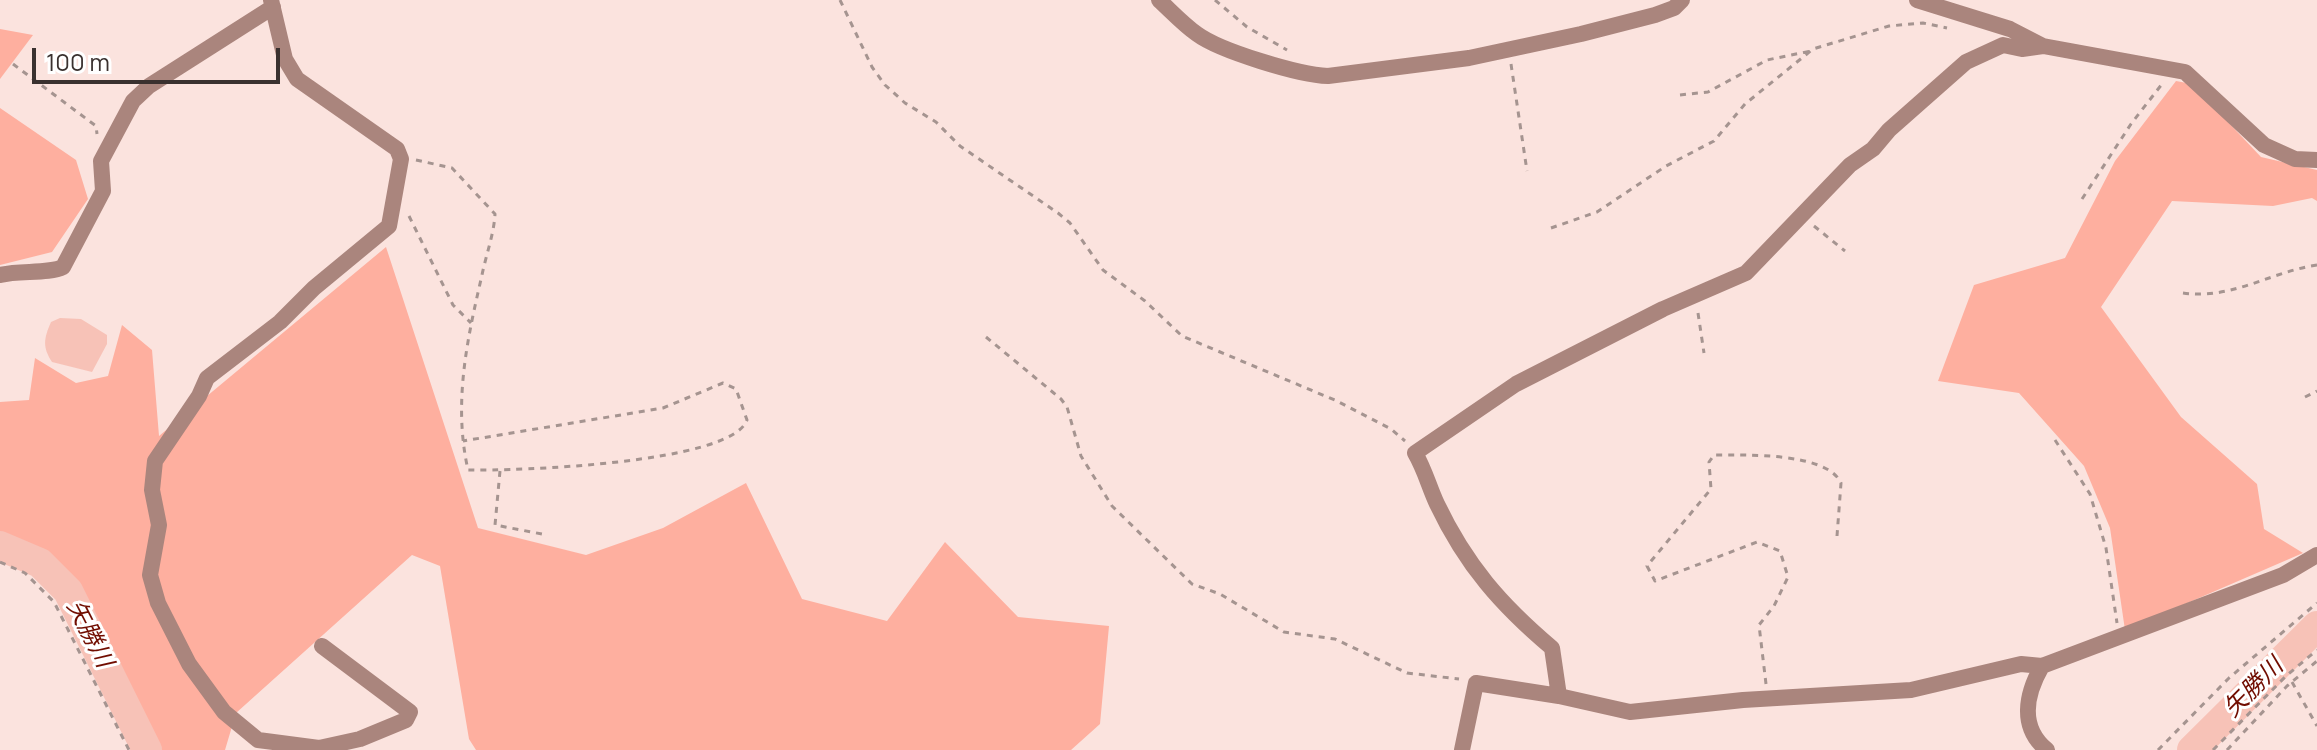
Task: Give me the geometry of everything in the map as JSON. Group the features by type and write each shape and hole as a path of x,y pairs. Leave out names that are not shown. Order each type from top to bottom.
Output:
{"street":[{"path":"1159,0 1199,35 1311,75 1377,71 1509,48 1655,15 1674,8 1682,0"},
{"path":"1917,0 2010,29 2043,46 2185,72 2278,154 2317,160"},
{"path":"0,275 63,267 103,191 101,164 133,101 149,86 272,4 285,59 297,79 397,149 400,156 397,190 389,226 314,288 280,322 207,378 155,461 152,490 159,525 150,575 158,603 189,664 224,712 258,740 319,748 360,739 406,720 410,712 322,646"},
{"path":"1559,696 1552,648 1511,613 1477,575 1437,504 1415,453 1516,384 1746,273 1850,165 1873,149 1889,130 1966,62 2003,45 2022,49 2043,46"},
{"path":"1462,750 1476,683 1559,696 1630,712 1773,698 1911,690 2021,664 2042,666 2283,575 2317,555"},
{"path":"2042,666 2028,694 2028,716 2031,732 2047,750"}],"path":[{"path":"840,0 872,67 885,85 905,103 936,122 960,146 1070,223 1103,270 1182,336 1377,421 1404,440 1415,453"},
{"path":"1215,0 1247,27 1289,51"},
{"path":"1680,95 1708,92 1767,60 1812,50 1889,26 1923,23 1949,28"},
{"path":"1509,48 1527,171"},
{"path":"1551,228 1597,212 1666,166 1714,141 1745,104 1812,50"},
{"path":"13,64 96,126 101,164"},
{"path":"2082,199 2171,68"},
{"path":"400,156 452,168 495,214 471,323 461,389 463,441 468,470 561,470 657,457 736,432 747,420 736,389 723,383 663,408 463,441"},
{"path":"397,190 448,296 471,323"},
{"path":"1801,215 1845,251"},
{"path":"2183,293 2204,296 2231,292 2317,265"},
{"path":"1696,295 1704,353"},
{"path":"986,337 1061,399 1067,407 1081,456 1112,506 1192,584 1220,594 1284,632 1335,639 1407,673 1476,683"},
{"path":"2305,397 2317,391"},
{"path":"2055,440 2090,494 2106,548 2119,638"},
{"path":"1773,698 1766,687 1759,625 1774,606 1788,577 1780,551 1757,542 1655,581 1647,566 1711,489 1709,462 1714,455 1786,458 1834,473 1841,483 1837,536"},
{"path":"500,471 495,525 547,535"},
{"path":"0,562 25,573 54,602 129,750"},
{"path":"2158,750 2229,678 2317,603"},
{"path":"2213,750 2286,676 2317,650"},
{"path":"2227,750 2292,682 2317,661"},
{"path":"2292,682 2317,726"}],"shaded area":[{"path":"0,29 33,35 0,79"},
{"path":"2176,81 2192,84 2261,157 2317,170 2317,201 2312,198 2273,206 2172,201 2101,307 2181,417 2257,484 2264,529 2303,553 2125,630 2110,528 2084,466 2019,393 1938,381 1974,285 2065,258 2115,161"},
{"path":"0,108 76,160 88,199 52,252 0,265"},
{"path":"386,247 478,528 586,555 663,528 746,483 802,599 887,621 945,542 1018,617 1109,626 1100,724 1071,750 476,750 469,739 440,566 412,555 236,713 225,750 155,750 40,548 0,536 0,402 29,400 35,358 76,383 108,376 122,325 152,350 159,436"},
{"path":"60,318 81,319 107,335 107,344 92,372 52,362 49,357 45,347 47,333 51,322"}],"waterway":[{"name":"矢勝川","path":"0,546 40,563 68,591 147,750"},
{"name":"矢勝川","path":"2192,750 2317,626"}]}
